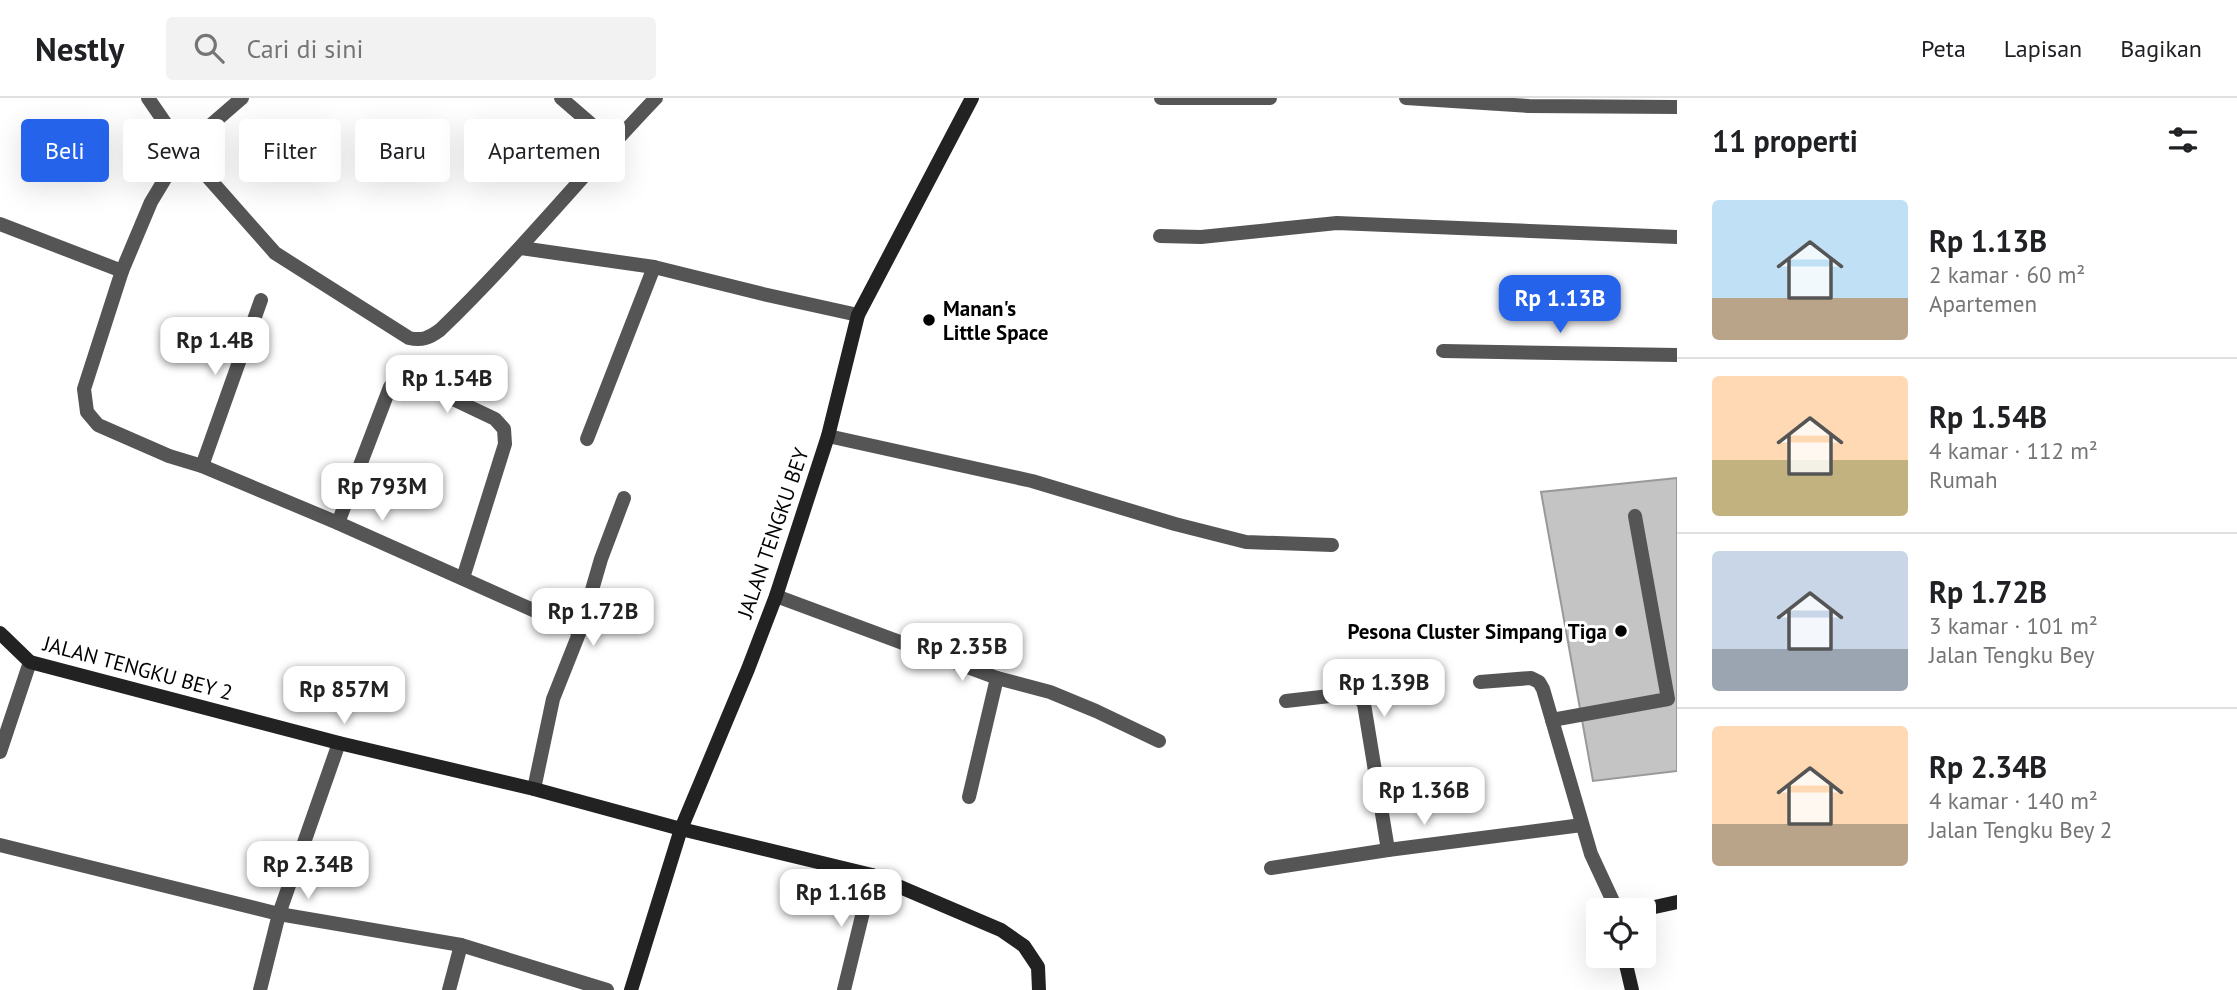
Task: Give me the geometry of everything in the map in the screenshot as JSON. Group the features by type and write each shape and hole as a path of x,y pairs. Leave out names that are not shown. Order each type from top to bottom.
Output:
{"street":[{"path":"148,98 162,119"},
{"path":"218,119 242,98"},
{"path":"561,98 585,119"},
{"path":"625,130 656,98"},
{"name":"JALAN TENGKU BEY","path":"631,990 681,829 776,596 828,436 858,314 972,98"},
{"path":"1161,98 1267,98"},
{"path":"1406,98 1529,106 1677,107"},
{"path":"163,182 151,202 122,271 84,389 87,412 99,425 169,456 202,466 338,523 580,631"},
{"path":"212,182 275,253 409,338 420,340 440,330 521,248 579,182"},
{"path":"1160,236 1201,237 1337,223 1677,237"},
{"path":"0,224 122,271"},
{"path":"521,248 654,267 858,314"},
{"path":"587,439 654,267"},
{"path":"202,466 261,300"},
{"path":"1443,351 1677,355"},
{"path":"338,523 390,387 395,379 402,376 411,379 495,419 504,429 505,444 463,578"},
{"path":"828,436 1032,481 1175,524 1247,542 1332,545"},
{"path":"534,789 553,699 580,631 601,559 624,498"},
{"path":"1552,720 1668,699 1635,516"},
{"path":"776,596 997,678 1050,692 1159,741"},
{"name":"JALAN TENGKU BEY 2","path":"0,633 30,662 339,743 534,789 681,829 872,875 1001,930 1024,946 1038,967 1040,990"},
{"path":"0,752 30,662"},
{"path":"969,797 997,678"},
{"path":"1480,682 1531,678 1539,682 1591,854 1611,898"},
{"path":"1286,701 1356,693 1364,704 1388,849"},
{"path":"260,990 279,914 339,743"},
{"path":"1271,868 1388,849 1582,825"},
{"path":"0,845 279,914 461,945 607,990"},
{"path":"844,990 872,875"},
{"path":"1656,907 1677,902"},
{"path":"449,990 461,945"},
{"path":"1627,968 1632,990"}],"building":[{"name":"Pesona Cluster Simpang Tiga","path":"1677,478 1677,771 1593,781 1541,492"}],"place":[{"name":"Manan's Little Space","path":"929,320"},
{"name":"Pesona Cluster Simpang Tiga","path":"1621,631"}]}
